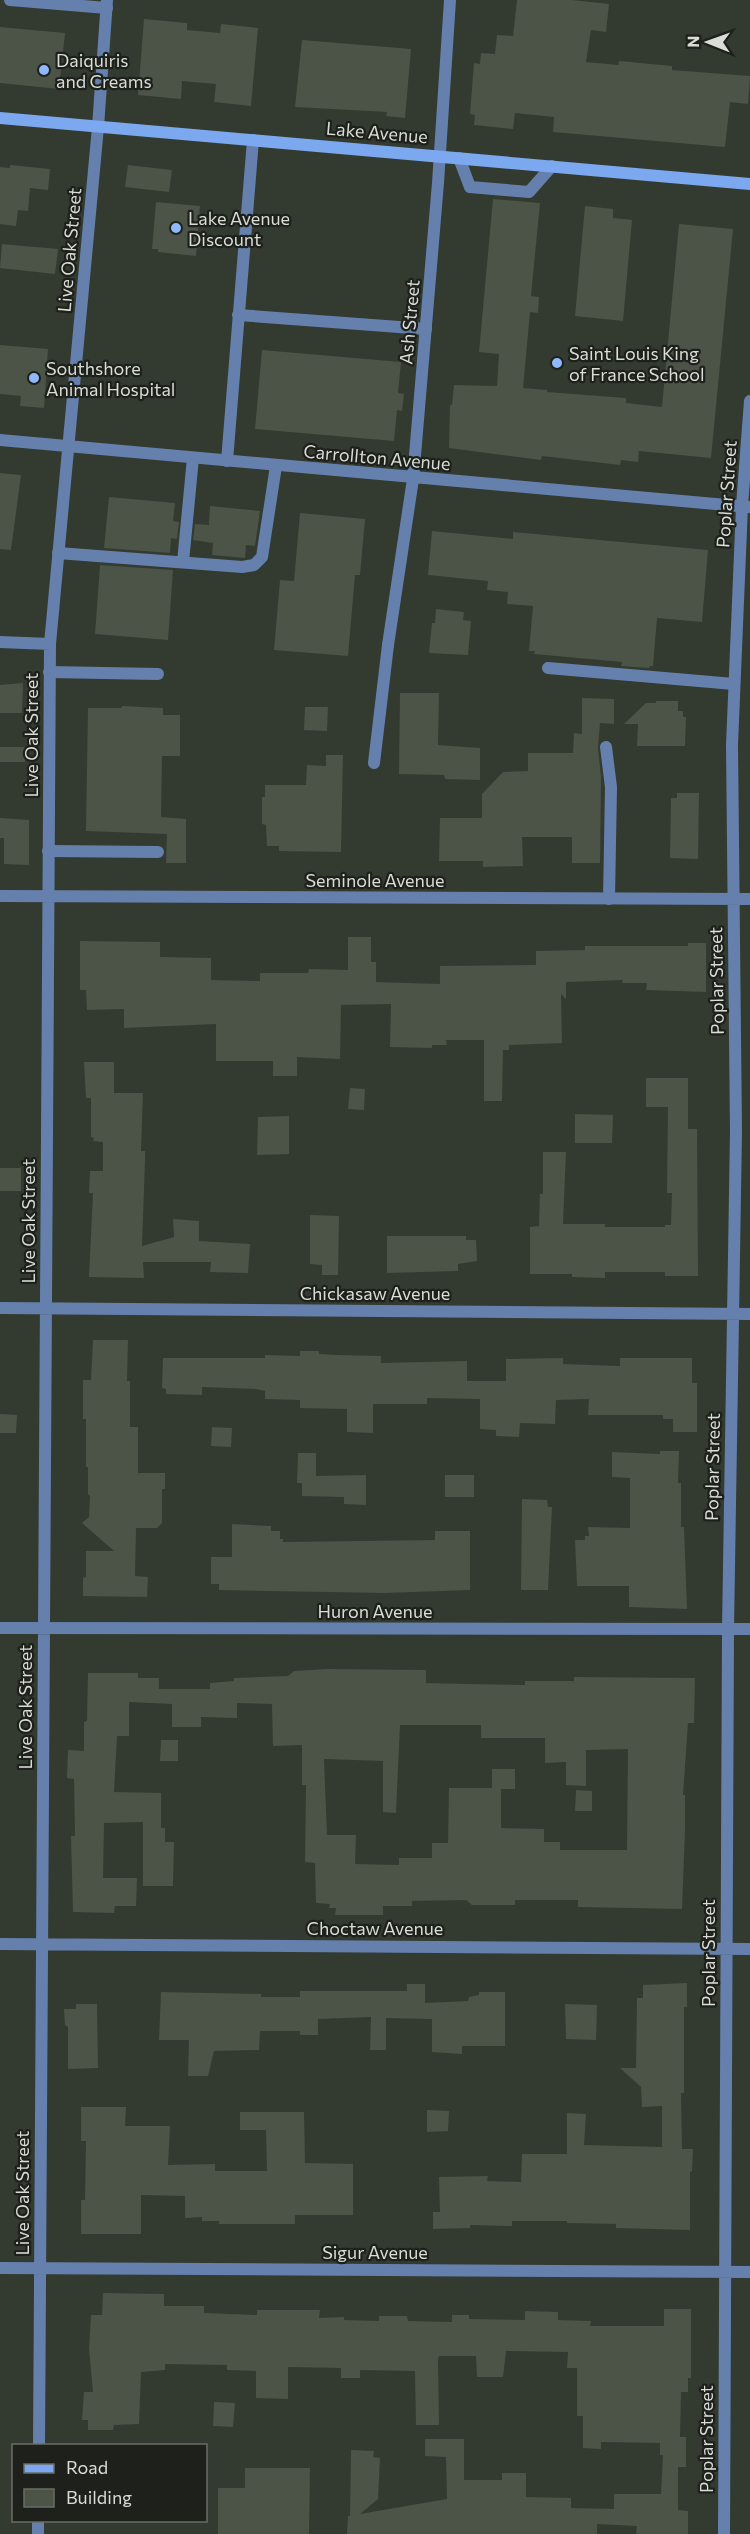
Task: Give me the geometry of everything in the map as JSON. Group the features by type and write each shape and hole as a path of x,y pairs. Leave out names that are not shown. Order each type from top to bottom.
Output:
{"main road":[{"name":"Lake Avenue","path":"0,118 750,184"}],"street":[{"path":"10,0 107,4"},
{"name":"Ash Street","path":"374,763 388,645 413,479 440,156 450,0"},
{"name":"Live Oak Street","path":"39,2444 50,645 99,127 107,4"},
{"path":"227,461 253,140"},
{"path":"459,158 470,187 529,192 552,166"},
{"path":"238,315 426,329"},
{"name":"Poplar Street","path":"724,2534 728,1629 736,1131 732,745 750,400"},
{"name":"Carrollton Avenue","path":"0,441 746,507"},
{"path":"183,562 193,458"},
{"path":"58,553 242,567 254,565 262,556 276,466"},
{"path":"0,642 50,645"},
{"path":"548,668 734,684"},
{"path":"50,672 158,674"},
{"path":"606,747 611,787 609,899"},
{"path":"48,852 158,852"},
{"name":"Seminole Avenue","path":"0,896 750,899"},
{"path":"736,1131 750,1131"},
{"name":"Chickasaw Avenue","path":"0,1308 750,1314"},
{"name":"Huron Avenue","path":"0,1628 750,1629"},
{"name":"Choctaw Avenue","path":"0,1944 750,1949"},
{"name":"Sigur Avenue","path":"0,2268 750,2272"}],"building":[{"path":"517,0 572,0 609,4 606,32 591,30 586,62 618,65 619,61 672,66 672,70 750,76 748,104 730,102 725,147 553,132 554,117 515,113 513,129 474,125 475,115 470,114 474,63 480,64 481,53 495,54 497,35 513,36"},
{"path":"144,19 187,23 187,30 220,33 221,24 258,28 251,106 214,102 216,84 182,81 181,99 138,95"},
{"path":"0,27 65,33 59,89 0,83"},
{"path":"302,40 411,49 405,118 386,116 387,112 295,107"},
{"path":"10,165 50,169 48,190 30,188 28,211 18,210 16,226 0,224 0,167 10,168"},
{"path":"128,165 172,170 169,192 125,187"},
{"path":"493,199 540,203 531,296 539,297 538,313 530,312 523,388 626,398 626,403 662,407 679,224 733,229 711,458 639,451 638,462 621,460 620,465 542,456 541,460 449,448 450,405 452,405 454,385 497,386 499,354 479,352"},
{"name":"Lake Avenue Discount","path":"156,202 200,206 196,256 158,252 158,249 152,249"},
{"path":"585,206 613,209 613,218 632,220 623,321 575,316"},
{"path":"2,244 58,249 55,274 0,268"},
{"path":"0,345 48,349 44,408 20,406 21,396 0,394"},
{"path":"262,350 401,362 398,393 404,394 402,411 397,410 394,441 255,429"},
{"path":"0,473 21,475 11,550 0,549"},
{"path":"109,497 175,503 173,521 179,522 177,539 171,538 170,553 104,548"},
{"path":"210,506 260,511 255,546 246,545 245,558 212,555 213,543 193,540 195,524 209,525"},
{"path":"300,513 365,519 360,575 355,575 348,656 274,650 280,580 294,581"},
{"path":"432,531 513,539 513,532 708,550 702,622 657,618 653,666 649,668 621,666 622,662 534,654 535,651 529,651 533,606 507,604 508,592 487,590 488,581 428,575"},
{"path":"100,565 173,570 168,640 95,634"},
{"path":"436,609 464,612 463,620 471,621 468,655 429,653"},
{"path":"23,683 22,713 0,713 0,685"},
{"path":"400,693 439,693 438,745 480,748 480,780 445,779 444,775 399,774"},
{"path":"582,698 614,699 614,724 600,723 598,748 601,777 600,863 572,863 572,837 522,837 523,866 483,867 483,861 439,861 440,818 482,818 482,794 503,772 528,771 528,753 573,753 574,733 582,734"},
{"path":"656,701 678,701 678,711 683,711 683,717 686,717 685,746 637,746 638,724 624,724 646,703 656,703"},
{"path":"122,706 163,708 163,715 180,715 180,756 162,756 161,817 186,819 186,863 166,863 167,834 86,831 88,708 122,708"},
{"path":"305,707 328,707 327,731 304,730"},
{"path":"0,747 25,747 25,762 0,762"},
{"path":"326,755 343,755 341,852 279,851 279,846 267,846 266,825 262,824 262,797 265,797 265,785 306,785 307,765 326,766"},
{"path":"677,793 699,793 698,859 670,858 671,798 677,798"},
{"path":"0,818 29,820 29,865 4,864 4,838 0,838"},
{"path":"348,937 371,937 371,962 376,962 376,982 440,984 440,966 536,965 536,951 585,950 585,946 688,946 688,943 706,943 706,992 646,990 647,983 622,983 623,980 566,982 566,999 561,994 562,1043 509,1045 509,1050 503,1050 502,1101 484,1101 484,1040 446,1040 447,1045 432,1045 432,1048 390,1047 391,1004 341,1005 340,1059 297,1057 297,1076 273,1076 273,1061 216,1061 216,1024 124,1028 124,1009 87,1010 86,990 80,990 80,941 160,942 160,957 211,958 211,980 260,981 260,973 308,973 309,969 348,970"},
{"path":"84,1062 114,1062 114,1093 143,1093 141,1151 145,1151 145,1161 142,1246 174,1237 173,1219 199,1221 199,1241 250,1244 248,1273 210,1272 211,1262 143,1262 144,1278 89,1277 93,1193 89,1193 90,1171 103,1171 103,1142 93,1141 94,1138 91,1137 91,1098 86,1098"},
{"path":"646,1078 688,1078 688,1129 697,1129 698,1276 665,1276 665,1272 605,1272 605,1278 572,1277 572,1274 530,1274 530,1227 539,1226 540,1194 543,1194 543,1152 566,1152 563,1224 605,1224 605,1227 665,1227 665,1225 671,1225 672,1193 667,1193 668,1107 646,1107"},
{"path":"350,1088 365,1089 364,1110 348,1109"},
{"path":"575,1114 613,1115 612,1143 575,1143"},
{"path":"289,1116 289,1154 257,1155 258,1117"},
{"path":"0,1168 21,1168 21,1191 0,1191"},
{"path":"310,1215 339,1216 338,1275 322,1275 322,1265 310,1264"},
{"path":"387,1236 466,1236 466,1240 476,1240 477,1261 458,1264 458,1271 387,1273"},
{"path":"93,1340 128,1340 127,1381 130,1381 130,1427 138,1427 138,1473 165,1473 165,1489 162,1489 162,1523 157,1528 136,1528 135,1576 148,1577 147,1597 83,1596 86,1551 114,1551 82,1523 89,1517 90,1496 88,1494 88,1467 86,1467 86,1419 83,1419 83,1380 91,1380"},
{"path":"300,1351 319,1351 319,1354 381,1356 381,1363 467,1361 467,1381 506,1381 506,1359 563,1358 563,1364 620,1366 620,1358 692,1358 692,1383 697,1383 697,1432 673,1432 673,1419 663,1419 663,1415 588,1415 589,1399 556,1400 555,1424 520,1423 519,1437 496,1436 496,1430 480,1429 480,1399 427,1398 427,1404 373,1404 373,1433 347,1432 347,1409 300,1408 300,1400 265,1399 265,1391 256,1389 202,1387 202,1395 166,1394 166,1389 162,1388 163,1358 265,1358 265,1355 300,1356"},
{"path":"0,1414 17,1415 16,1433 0,1433"},
{"path":"212,1427 232,1428 231,1447 211,1446"},
{"path":"660,1451 679,1451 678,1483 681,1483 681,1527 684,1527 687,1609 629,1607 629,1586 577,1586 575,1540 585,1540 585,1536 589,1536 588,1527 630,1528 630,1478 612,1477 612,1452 660,1454"},
{"path":"298,1453 316,1453 316,1476 366,1475 366,1505 344,1504 344,1497 302,1496 302,1483 297,1483"},
{"path":"445,1475 474,1475 474,1497 445,1497"},
{"path":"522,1499 547,1500 548,1507 552,1507 548,1590 521,1590"},
{"path":"232,1524 271,1526 271,1531 280,1531 280,1539 283,1539 283,1542 435,1540 435,1531 470,1531 470,1590 385,1593 219,1590 219,1584 211,1584 211,1557 232,1557"},
{"path":"426,1670 426,1683 525,1685 525,1681 574,1681 574,1677 695,1678 694,1723 688,1723 683,1795 685,1795 685,1831 682,1909 578,1907 578,1900 515,1900 515,1905 472,1905 466,1900 412,1901 412,1906 383,1906 383,1915 335,1915 336,1908 329,1908 330,1904 316,1903 315,1863 305,1862 306,1785 302,1785 302,1745 273,1746 272,1704 237,1703 237,1718 201,1717 201,1727 172,1727 172,1704 129,1702 129,1736 117,1736 114,1792 161,1793 161,1828 165,1828 165,1842 174,1842 173,1886 143,1886 143,1822 104,1823 103,1878 137,1878 136,1906 115,1906 114,1913 73,1912 71,1836 75,1836 74,1779 67,1778 68,1750 84,1751 88,1673 138,1673 138,1678 159,1678 159,1689 210,1689 210,1683 234,1681 234,1678 288,1676 294,1671","holes":["400,1725 481,1725 481,1738 545,1738 545,1763 566,1762 566,1785 586,1786 586,1750 628,1749 627,1850 560,1850 560,1842 544,1842 544,1829 501,1828 501,1789 515,1789 515,1769 492,1769 492,1788 449,1788 448,1843 432,1843 432,1858 399,1858 399,1865 355,1864 356,1835 327,1835 324,1759 383,1761 383,1812 396,1813"]},
{"path":"161,1740 178,1740 178,1761 160,1761"},
{"path":"576,1790 592,1791 592,1811 575,1811"},
{"path":"687,1983 687,2007 684,2007 684,2093 681,2093 682,2149 693,2149 692,2171 690,2172 690,2230 616,2228 616,2224 567,2223 567,2221 512,2221 512,2226 470,2225 470,2228 433,2229 433,2212 440,2212 439,2177 488,2176 487,2181 521,2182 522,2154 567,2154 567,2113 586,2114 584,2145 662,2147 662,2106 642,2107 641,2087 620,2068 636,2068 637,1998 643,1998 643,1985"},
{"path":"407,1984 425,1984 425,2003 468,2001 469,1997 479,1995 479,1992 505,1992 505,2046 462,2046 462,2054 432,2052 432,2019 386,2018 386,2050 370,2050 371,2017 318,2019 318,2035 300,2035 300,2031 260,2031 259,2050 214,2051 208,2076 188,2076 189,2040 159,2040 161,1992 300,1997 300,1991 407,1991"},
{"path":"76,2004 97,2004 98,2068 68,2069 68,2027 65,2025 64,2009 76,2009"},
{"path":"565,2004 597,2005 596,2040 566,2039"},
{"path":"81,2107 126,2107 125,2126 170,2126 168,2165 215,2164 215,2171 267,2171 266,2130 240,2130 240,2112 304,2112 305,2163 353,2164 353,2215 295,2215 295,2224 219,2224 219,2221 202,2221 202,2217 185,2218 185,2196 141,2195 141,2234 81,2234 81,2200 85,2200 86,2141 81,2141"},
{"path":"427,2110 449,2111 448,2131 427,2132"},
{"path":"103,2293 164,2294 164,2306 204,2306 204,2313 257,2315 257,2310 320,2310 319,2318 344,2317 344,2320 379,2321 379,2316 407,2316 408,2321 452,2322 452,2315 469,2315 469,2319 525,2320 525,2311 558,2312 558,2320 591,2321 590,2326 664,2326 664,2309 691,2309 691,2378 688,2378 688,2392 681,2392 680,2437 686,2437 686,2467 678,2467 678,2510 688,2511 688,2534 636,2534 637,2526 597,2524 597,2534 347,2534 348,2516 350,2516 351,2450 374,2451 373,2457 380,2458 378,2499 360,2514 447,2499 446,2457 425,2456 425,2439 464,2439 464,2480 502,2480 502,2473 526,2473 526,2497 571,2498 571,2508 614,2509 614,2494 661,2494 663,2455 660,2455 660,2443 601,2442 601,2449 583,2448 583,2416 577,2416 577,2368 567,2368 568,2352 506,2351 503,2377 477,2377 476,2356 439,2356 439,2425 416,2425 415,2371 360,2370 360,2378 341,2378 341,2368 288,2367 288,2399 256,2398 256,2371 227,2370 227,2365 165,2364 165,2370 141,2372 139,2424 114,2425 113,2430 88,2430 88,2420 82,2420 84,2392 93,2392 89,2349 91,2315 102,2315"},
{"path":"214,2402 235,2403 233,2427 213,2426"},
{"path":"245,2468 310,2468 309,2534 218,2534 218,2488 245,2488"}],"place":[{"name":"Daiquiris and Creams","path":"44,70"},
{"name":"Lake Avenue Discount","path":"176,228"},
{"name":"Saint Louis King of France School","path":"557,363"},
{"name":"Southshore Animal Hospital","path":"34,378"}]}
